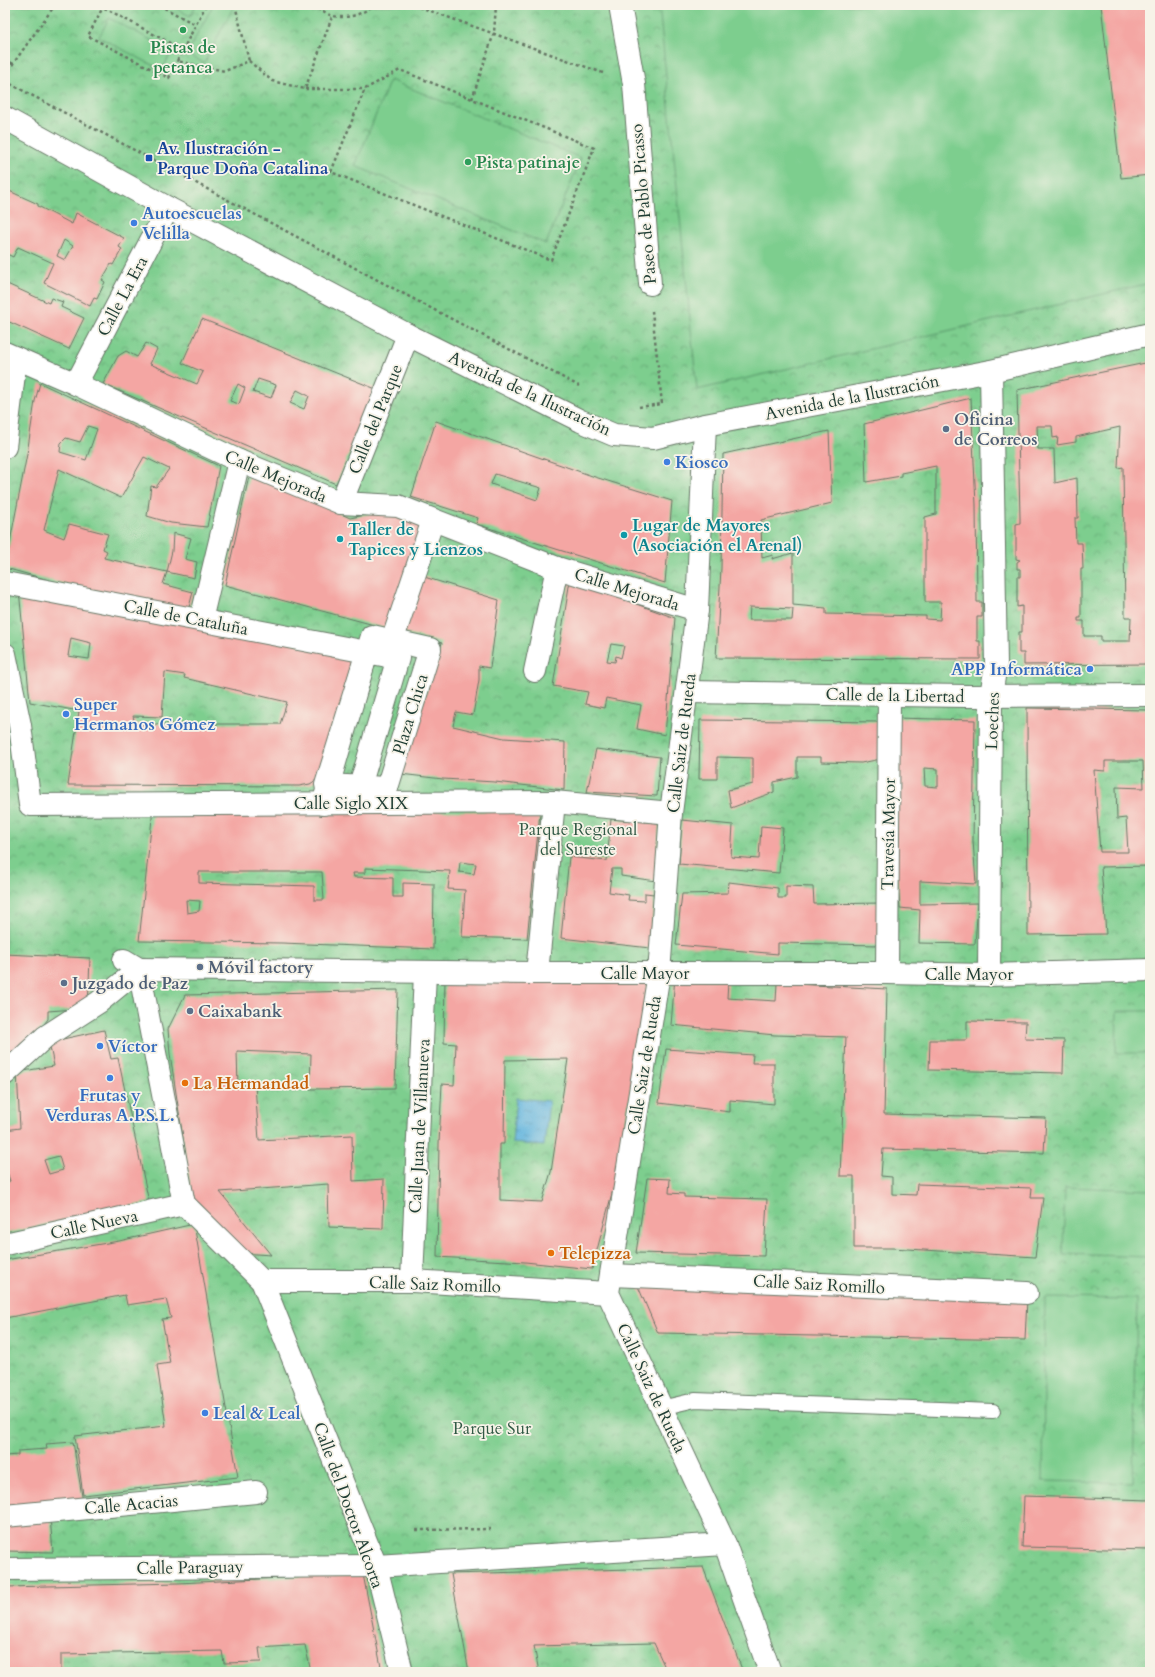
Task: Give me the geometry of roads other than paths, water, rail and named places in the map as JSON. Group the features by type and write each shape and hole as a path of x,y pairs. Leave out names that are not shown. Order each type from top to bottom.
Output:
{"street":[{"name":"Paseo de Pablo Picasso","path":"620,5 634,84 650,284"},
{"name":"Avenida de la Ilustración","path":"5,118 168,208 408,335 581,421 614,435 653,438 705,425 991,371 1150,334"},
{"name":"Calle La Era","path":"76,384 168,208"},
{"name":"Calle del Parque","path":"341,503 408,335"},
{"name":"Calle Mejorada","path":"10,355 76,384 239,461 341,503 398,506 557,568 697,610"},
{"path":"5,447 10,355"},
{"name":"Loeches","path":"989,975 991,696 996,664 991,371"},
{"name":"Calle Saiz de Rueda","path":"705,425 697,610 688,692 671,813 659,973 610,1284 661,1408 725,1544 770,1672"},
{"path":"201,620 239,461"},
{"path":"326,794 433,520"},
{"name":"Calle Mejorada","path":"535,671 557,568"},
{"name":"Calle de Cataluña","path":"5,583 201,620 382,649"},
{"name":"Plaza Chica","path":"382,649 430,649 387,788 357,795 398,658 382,649"},
{"name":"Calle Siglo XIX","path":"5,654 20,725 30,805 326,794 554,802 671,813"},
{"name":"Calle de la Libertad","path":"688,692 889,696 1150,695"},
{"name":"Travesía Mayor","path":"886,973 889,696"},
{"path":"537,973 554,802"},
{"path":"5,1074 45,1037 99,1002 131,965"},
{"path":"131,965 184,1204"},
{"name":"Calle Mayor","path":"131,965 537,973 886,973 989,975 1150,970"},
{"name":"Calle Juan de Villanueva","path":"412,1281 426,972"},
{"name":"Calle Nueva","path":"5,1244 184,1204"},
{"name":"Calle del Doctor Alcorta","path":"184,1204 262,1280 376,1566 402,1672"},
{"name":"Calle Saiz Romillo","path":"262,1280 610,1284 1027,1293"},
{"name":"Calle Acacias","path":"5,1516 256,1492"},
{"name":"Calle Paraguay","path":"5,1569 376,1566 725,1544"}],"lane":[{"path":"661,1408 695,1400 993,1411"}],"water":[{"path":"516,1098 549,1101 544,1146 512,1143"}],"place":[{"name":"Pistas de petanca","path":"183,30"},
{"name":"Av. Ilustración - Parque Doña Catalina","path":"149,158"},
{"name":"Pista patinaje","path":"468,162"},
{"name":"Autoescuelas Velilla","path":"134,223"},
{"name":"Oficina de Correos","path":"946,429"},
{"name":"Kiosco","path":"667,462"},
{"name":"Lugar de Mayores (Asociación el Arenal)","path":"624,535"},
{"name":"Taller de Tapices y Lienzos","path":"340,539"},
{"name":"APP Informática","path":"1090,669"},
{"name":"Super Hermanos Gómez","path":"66,714"},
{"name":"Móvil factory","path":"200,967"},
{"name":"Juzgado de Paz","path":"64,983"},
{"name":"Caixabank","path":"190,1011"},
{"name":"Víctor","path":"100,1046"},
{"name":"Frutas y Verduras A.P.S.L.","path":"110,1078"},
{"name":"La Hermandad","path":"185,1083"},
{"name":"Telepizza","path":"551,1253"},
{"name":"Leal & Leal","path":"205,1413"}],"park label":[{"name":"Parque Regional del Sureste","path":"578,839"},
{"name":"Parque Sur","path":"492,1428"}]}
